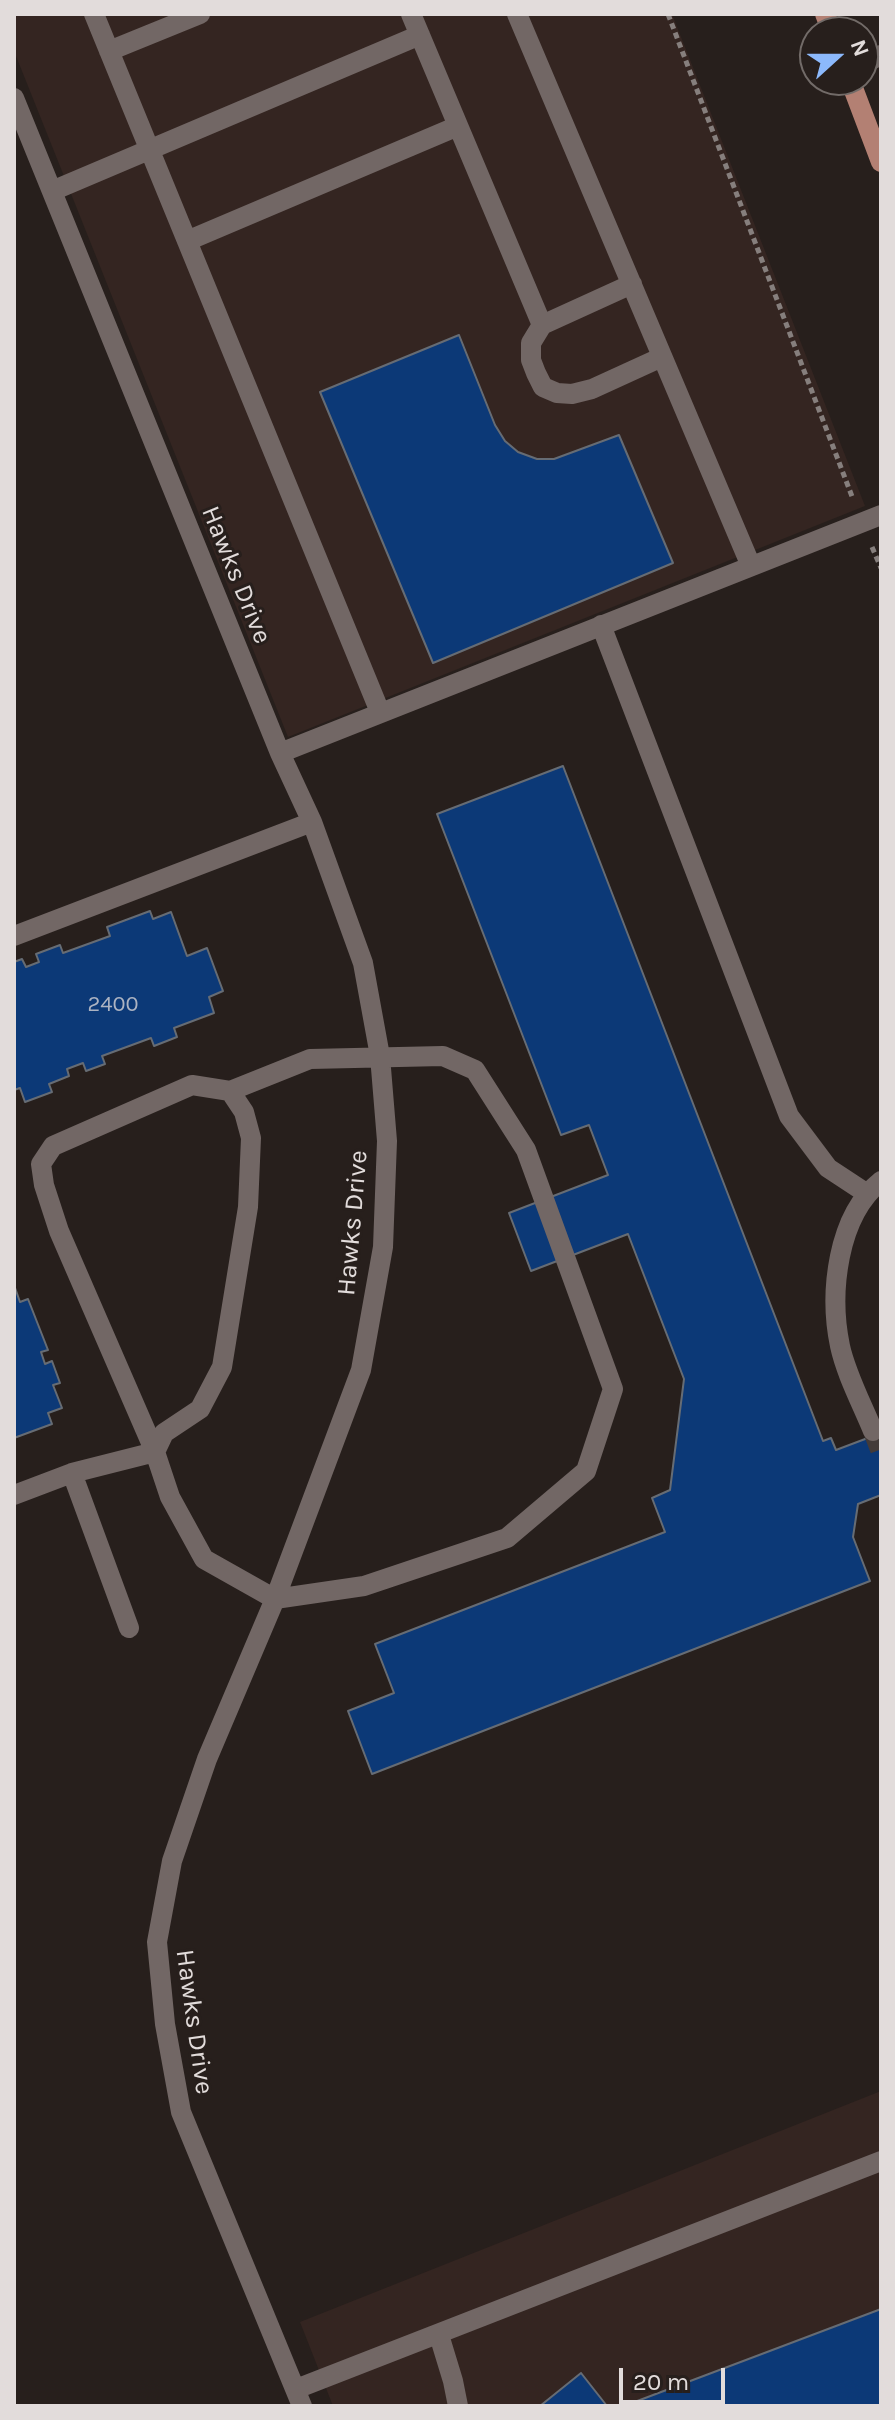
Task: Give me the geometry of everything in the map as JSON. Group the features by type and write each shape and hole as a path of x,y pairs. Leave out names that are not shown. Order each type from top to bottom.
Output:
{"main road":[{"path":"856,96 881,162"}],"street":[{"path":"94,14 380,712"},
{"path":"109,51 200,14"},
{"path":"411,14 542,325"},
{"path":"517,14 751,566"},
{"path":"52,191 420,35"},
{"name":"Hawks Drive","path":"14,98 280,753 312,822 363,963 380,1056 387,1141 383,1247 361,1370 275,1599 207,1759 172,1861 157,1942 165,2024 181,2112 299,2398"},
{"path":"187,241 458,126"},
{"path":"632,284 542,325 531,343 531,360 543,387 557,393 572,394 592,389 662,357"},
{"path":"280,753 881,515"},
{"path":"601,625 789,1116 828,1168 874,1187 841,1246 835,1296 840,1347 873,1431"},
{"path":"14,936 312,822"},
{"path":"380,1056 443,1056 475,1070 526,1150 613,1389 586,1471 507,1538 364,1586 275,1599 204,1559 170,1497 155,1452 59,1231 44,1185 41,1164 53,1146 192,1085 230,1091 310,1059 380,1056"},
{"path":"155,1452 164,1433 200,1409 222,1367 248,1207 251,1138 244,1112 230,1091"},
{"path":"14,1495 72,1473 155,1452"},
{"path":"72,1473 129,1628"},
{"path":"299,2398 439,2335 881,2161"},
{"path":"439,2335 458,2406"}],"path":[{"path":"668,14 857,508"},
{"path":"872,546 881,568"}],"shaded area":[{"path":"14,14 672,14 865,506 288,737 14,51"},
{"path":"881,2091 881,2406 333,2406 300,2322"}],"building":[{"path":"459,335 495,425 505,441 518,452 537,459 554,459 619,435 673,563 433,663 320,392"},
{"path":"563,766 823,1441 831,1438 836,1450 881,1433 881,1495 858,1504 853,1537 870,1581 372,1774 348,1711 394,1693 375,1644 665,1532 652,1498 670,1490 684,1379 628,1234 531,1271 509,1213 608,1175 589,1125 561,1135 437,814"},
{"path":"150,911 153,919 171,912 187,956 207,948 223,991 209,997 214,1013 174,1028 177,1037 154,1046 151,1038 102,1056 105,1064 86,1071 83,1063 67,1069 69,1076 49,1084 52,1092 25,1102 20,1088 14,1090 14,962 22,959 26,967 39,962 36,954 60,945 63,953 110,936 107,927"},
{"path":"14,1285 20,1302 28,1299 48,1350 41,1352 45,1364 52,1361 60,1383 53,1385 62,1408 48,1413 52,1424 14,1438"},
{"path":"881,2309 881,2406 624,2406"},
{"path":"581,2373 607,2406 540,2406"}],"tunnel":[{"path":"873,1431 881,1452"}]}
